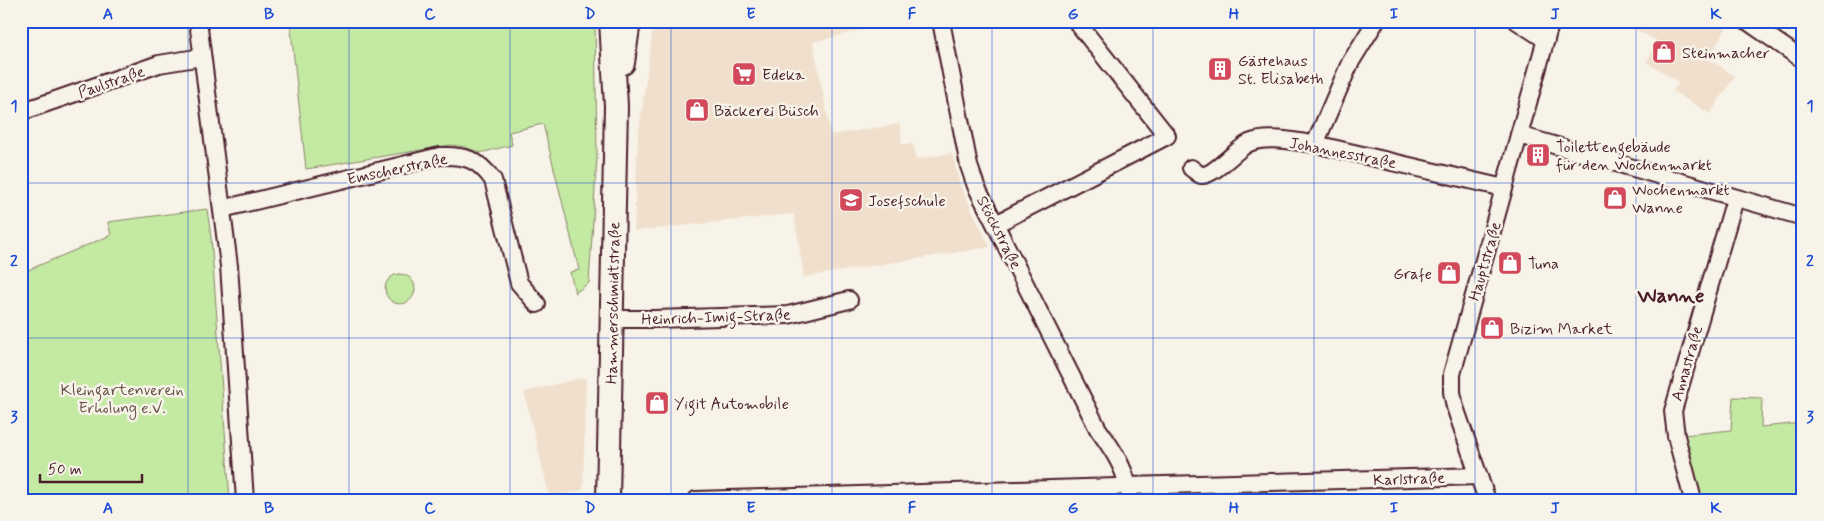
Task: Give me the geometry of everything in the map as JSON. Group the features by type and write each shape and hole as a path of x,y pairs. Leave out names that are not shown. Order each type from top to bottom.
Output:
{"main road":[{"name":"Hammerschmidtstraße","path":"608,500 616,106 611,21"},
{"name":"Hammerschmidtstraße","path":"616,106 629,21"}],"street":[{"path":"198,21 229,266 245,500"},
{"name":"Stöckstraße","path":"941,21 969,166 976,186 1098,429 1103,452 1124,493"},
{"path":"996,224 1167,136 1076,21"},
{"path":"1315,144 1350,63 1376,21"},
{"path":"1517,21 1546,40"},
{"name":"Hauptstraße","path":"1487,500 1455,407 1452,392 1452,374 1551,21"},
{"path":"1747,21 1803,60"},
{"name":"Paulstraße","path":"21,112 160,64 202,56"},
{"path":"1519,135 1803,217"},
{"name":"Johannesstraße","path":"1191,168 1200,174 1208,174 1232,154 1250,143 1270,140 1315,144 1504,188"},
{"name":"Emscherstraße","path":"222,209 440,156 465,157 475,161 484,168 493,180 519,283 537,304"},
{"name":"Annastraße","path":"1693,500 1676,436 1673,411 1715,261 1720,254 1734,198"},
{"name":"Heinrich-Imig-Straße","path":"611,318 654,319 788,315 849,300"},
{"name":"Karlstraße","path":"696,500 1124,493 1479,476"}],"shaded area":[{"path":"654,21 868,21 869,28 813,42 831,135 900,124 902,144 913,144 916,159 952,153 960,185 990,247 804,277 794,214 634,231 638,138"},
{"path":"1620,21 1730,22 1708,59 1735,76 1710,114 1673,91 1679,82 1646,62 1659,42"},
{"path":"586,377 583,490 550,498 524,392"},
{"path":"1325,494 1326,500 1205,500 1205,498"}],"green space":[{"path":"290,21 595,21 597,157 589,283 575,293 570,272 579,270 543,124 509,132 512,145 480,153 465,147 451,145 306,169"},
{"name":"Kleingartenverein Erholung e.V.","path":"207,209 211,237 230,500 21,500 21,273 111,235 108,222"},
{"path":"400,274 411,278 415,289 411,300 400,304 389,300 385,289 389,278"},
{"path":"1733,397 1762,398 1761,427 1803,423 1803,493 1779,500 1702,500 1683,435 1731,430"}],"place":[{"name":"Steinmacher","path":"1664,52"},
{"name":"Gästehaus St. Elisabeth","path":"1220,69"},
{"name":"Edeka","path":"744,74"},
{"name":"Bäckerei Büsch","path":"697,110"},
{"name":"Toilettengebäude für den Wochenmarkt","path":"1538,155"},
{"name":"Wochenmarkt Wanne","path":"1615,198"},
{"name":"Josefschule","path":"851,200"},
{"name":"Tuna","path":"1510,263"},
{"name":"Grafe","path":"1449,273"},
{"name":"Bizim Market","path":"1492,328"},
{"name":"Yigit Automobile","path":"657,403"}],"district":[{"name":"Wanne","path":"1671,295"}]}
